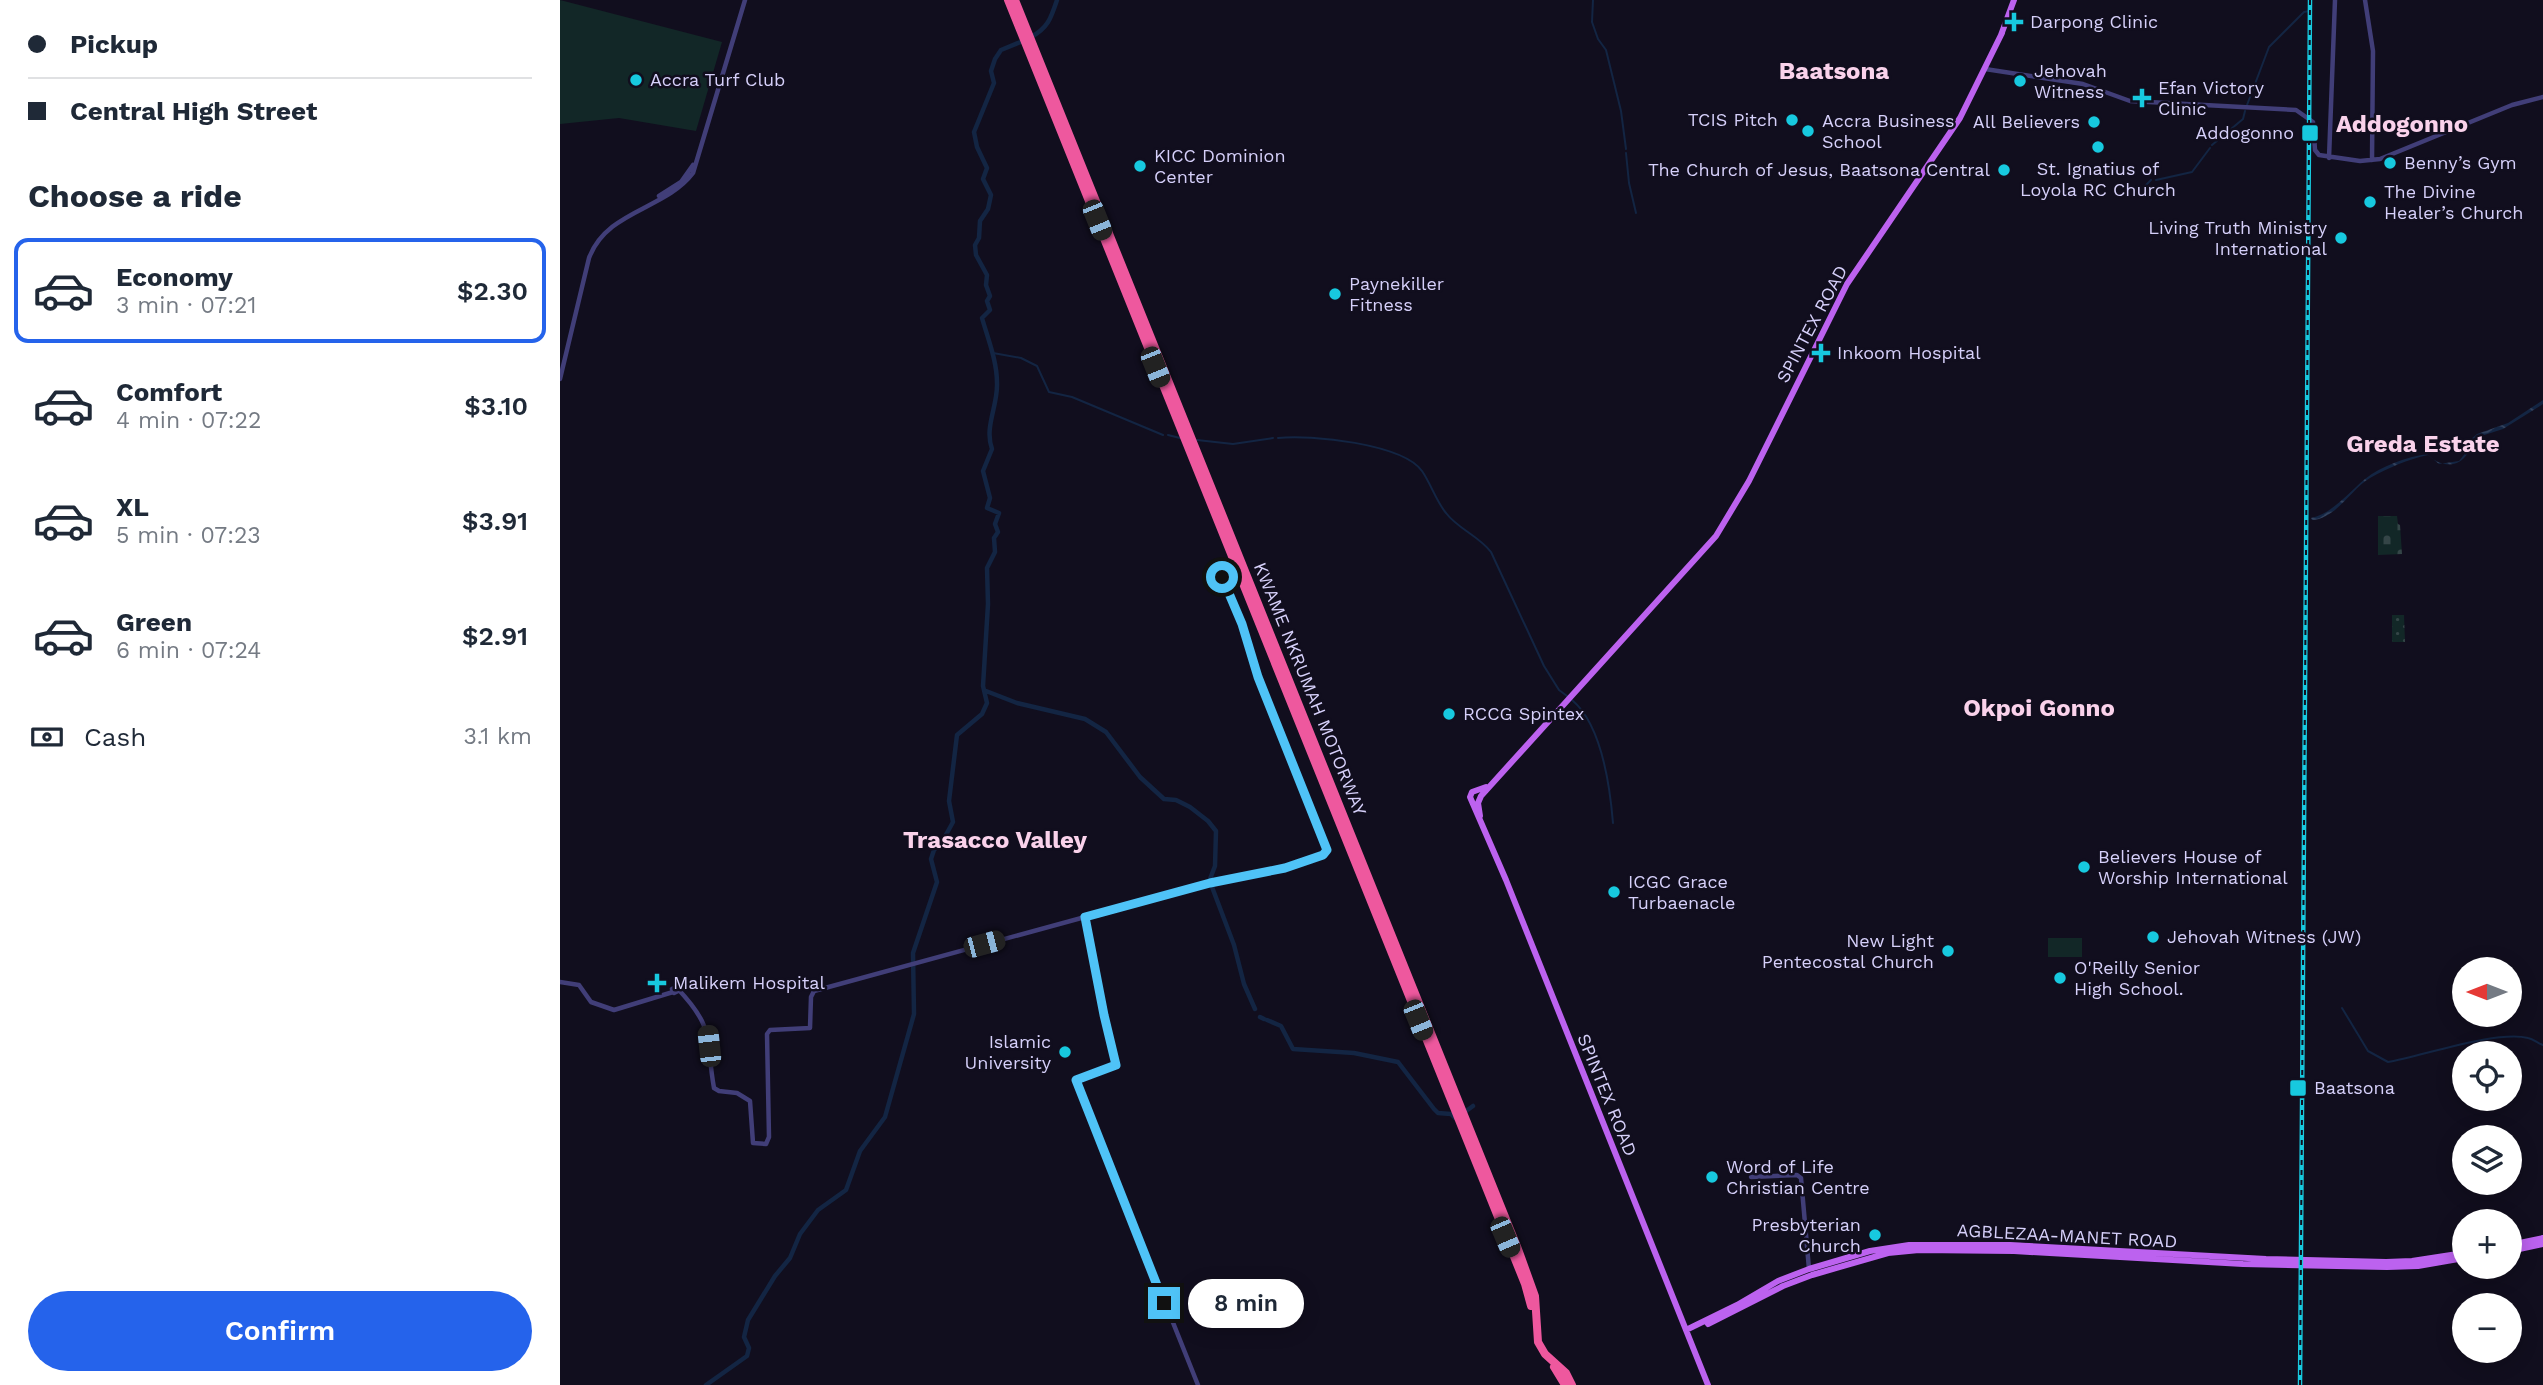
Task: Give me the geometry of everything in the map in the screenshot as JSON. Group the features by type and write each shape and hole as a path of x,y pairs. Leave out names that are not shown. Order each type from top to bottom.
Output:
{"highway":[{"name":"KWAME NKRUMAH MOTORWAY","path":"1008,0 1026,38 1518,1249 1535,1296 1538,1342 1545,1354 1566,1373 1572,1385"},
{"name":"KWAME NKRUMAH MOTORWAY","path":"1015,0 1026,38 1525,1284 1531,1306 1533,1339 1540,1353 1565,1385"}],"main road":[{"name":"SPINTEX ROAD","path":"1708,1385 1480,816 1477,797 1716,536 1735,506 1849,281 1976,94 2014,0"},
{"path":"2522,1242 2543,1238"},
{"name":"AGBLEZAA-MANET ROAD","path":"1749,1302 1779,1282 1809,1269 1870,1251 1925,1244 2010,1245 2270,1261"},
{"path":"2522,1248 2543,1244"},
{"name":"AGBLEZAA-MANET ROAD","path":"1688,1330 1783,1286 1888,1253 1919,1250 2014,1251 2340,1262 2403,1262 2452,1255"},
{"name":"AGBLEZAA-MANET ROAD","path":"2340,1262 2400,1267 2452,1260"}],"street":[{"path":"560,366 590,246 615,220 676,186 692,168 744,0"},
{"path":"2329,158 2334,0"},
{"path":"2365,0 2374,51 2372,160"},
{"path":"1987,69 2083,84 2130,101 2296,110 2313,122 2317,153 2329,158 2372,160 2390,156 2512,106 2543,97"},
{"path":"560,379 576,299"},
{"path":"560,982 579,985 589,1000 614,1010 675,991 686,998 705,1024 715,1090 735,1092 750,1101 753,1143 768,1142 767,1034 770,1030 810,1028 812,992 1202,885 1285,868 1327,851 1258,677 1242,624 1222,577 1238,571"},
{"path":"1085,917 1116,1065 1076,1080 1199,1385"},
{"path":"1751,1177 1797,1175 1801,1178 1809,1269"}],"green space":[{"name":"Accra Turf Club","path":"560,0 722,42 696,131 619,118 560,124"},
{"path":"2378,516 2397,516 2402,554 2378,555"},
{"path":"2392,615 2404,615 2405,642 2392,642"},
{"path":"2048,938 2082,938 2082,957 2048,957"}],"water":[{"path":"2543,400 2543,404 2503,429 2475,438 2468,453 2459,462 2442,463 2459,461 2467,451 2470,440 2477,434 2508,423"},
{"path":"2427,454 2433,459 2428,455 2384,471 2363,483 2329,515 2312,520 2311,518 2326,512 2371,474 2386,466"}],"waterway":[{"path":"1031,37 1048,22 1057,0"},
{"path":"1593,0 1592,22 1598,39 1606,50 1621,111 1626,149"},
{"path":"2247,105 2269,47 2304,12 2309,11"},
{"path":"706,1385 747,1356 749,1348 744,1337 748,1320 775,1276 790,1258 800,1234 818,1210 846,1190 860,1151 885,1117 914,1014 913,953 937,882 931,859 953,822 949,801 957,735 982,714 987,703 983,686 988,604 987,568 995,552 994,538 998,532 995,524 999,513 987,508 990,498 983,471 992,449 990,425 996,400 997,375 982,318 990,310 987,301 990,296 986,285 987,275 976,255 975,245 979,238 980,221 988,209 991,195 983,179 987,168 977,147 974,132 994,83 991,71 995,59 1001,50 1023,41"},
{"path":"2212,145 2243,119 2245,111"},
{"path":"2156,180 2192,172 2210,148"},
{"path":"1626,153 1636,213"},
{"path":"2130,191 2141,190 2151,180"},
{"path":"993,353 1021,358 1037,366 1049,392 1072,397 1163,435"},
{"path":"1168,435 1180,438"},
{"path":"1197,440 1233,444 1273,438"},
{"path":"1278,438 1311,438 1355,443 1396,454 1412,462 1422,471 1451,519 1481,541 1491,552 1544,666 1559,690 1567,696"},
{"path":"986,691 1017,703 1085,719 1106,732 1140,777 1164,799 1176,800 1190,807 1216,831 1215,866 1210,879"},
{"path":"1572,700 1591,725 1603,757 1613,823"},
{"path":"1212,887 1255,1009"},
{"path":"2342,1008 2368,1051 2388,1062 2479,1040 2514,1036 2532,1039 2543,1045"},
{"path":"1260,1017 1264,1019"},
{"path":"1267,1020 1281,1026 1293,1049 1354,1053 1398,1062 1438,1113 1451,1114 1455,1118"},
{"path":"1462,1114 1473,1106"}],"railway":[{"path":"2300,1385 2310,0"}],"place":[{"name":"Darpong Clinic","path":"2014,22"},
{"name":"Accra Turf Club","path":"636,80"},
{"name":"Jehovah Witness","path":"2020,81"},
{"name":"Efan Victory Clinic","path":"2142,98"},
{"name":"TCIS Pitch","path":"1792,120"},
{"name":"All Believers","path":"2094,122"},
{"name":"Accra Business School","path":"1808,131"},
{"name":"Addogonno","path":"2310,133"},
{"name":"St. Ignatius of Loyola RC Church","path":"2098,147"},
{"name":"Benny’s Gym","path":"2390,163"},
{"name":"KICC Dominion Center","path":"1140,166"},
{"name":"The Church of Jesus, Baatsona Central","path":"2004,170"},
{"name":"The Divine Healer’s Church","path":"2370,202"},
{"name":"Living Truth Ministry International","path":"2341,238"},
{"name":"Paynekiller Fitness","path":"1335,294"},
{"name":"Inkoom Hospital","path":"1821,353"},
{"name":"RCCG Spintex","path":"1449,714"},
{"name":"Believers House of Worship International","path":"2084,867"},
{"name":"ICGC Grace Turbaenacle","path":"1614,892"},
{"name":"Jehovah Witness (JW)","path":"2153,937"},
{"name":"New Light Pentecostal Church","path":"1948,951"},
{"name":"O'Reilly Senior High School.","path":"2060,978"},
{"name":"Malikem Hospital","path":"657,983"},
{"name":"Islamic University","path":"1065,1052"},
{"name":"Baatsona","path":"2298,1088"},
{"name":"Word of Life Christian Centre","path":"1712,1177"},
{"name":"Presbyterian Church","path":"1875,1235"}],"district":[{"name":"Baatsona","path":"1834,71"},
{"name":"Addogonno","path":"2402,124"},
{"name":"Greda Estate","path":"2423,444"},
{"name":"Okpoi Gonno","path":"2039,708"},
{"name":"Trasacco Valley","path":"995,840"}],"route":[{"path":"1164,1303 1076,1080 1116,1065 1085,917 1210,883 1285,868 1323,855 1327,850 1258,677 1242,624 1222,577"}]}
